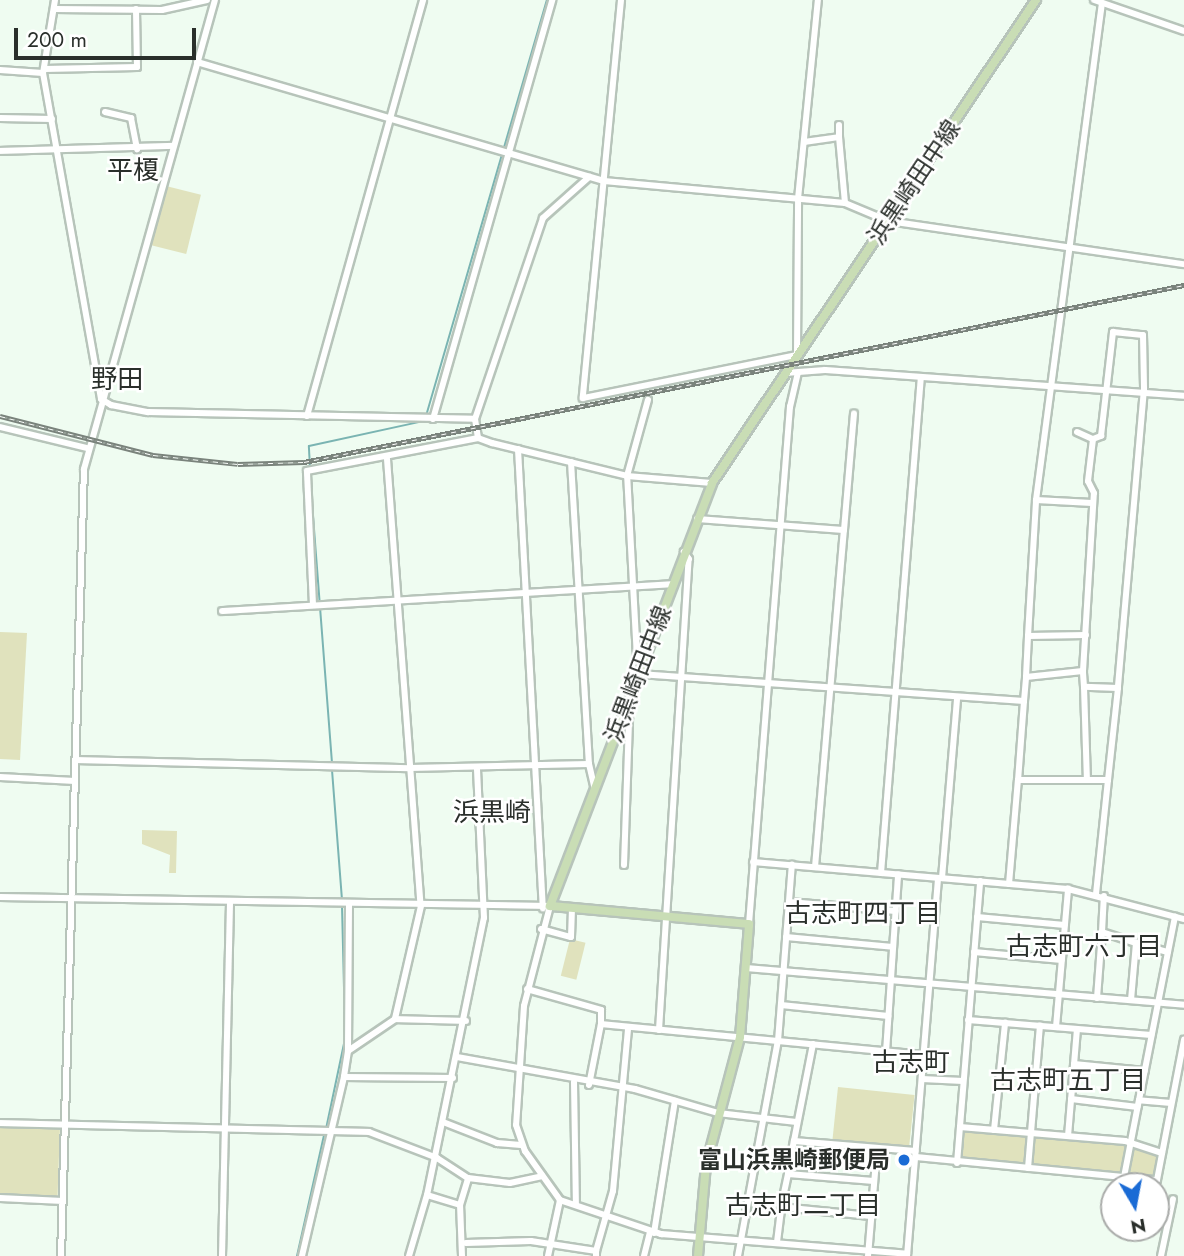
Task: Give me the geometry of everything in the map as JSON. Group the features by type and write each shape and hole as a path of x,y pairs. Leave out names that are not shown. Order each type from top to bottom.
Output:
{"main road":[{"name":"浜黒崎田中線","path":"546,907 595,789 712,483 1036,0"},
{"path":"546,907 749,924 740,1037 718,1113 700,1195 698,1256"}],"street":[{"path":"55,0 44,71 101,399"},
{"path":"55,9 136,9 207,0"},
{"path":"61,1256 87,448 215,0"},
{"path":"307,416 423,0"},
{"path":"433,419 552,0"},
{"path":"621,0 583,398 797,355 798,198 818,0"},
{"path":"1094,0 1184,31"},
{"path":"1009,884 1037,500 1066,248 1102,3"},
{"path":"0,70 138,67 136,9"},
{"path":"198,62 604,181 845,203 888,221 1184,264"},
{"path":"105,112 131,118 137,149"},
{"path":"0,118 52,119"},
{"path":"839,125 845,203"},
{"path":"804,142 839,137"},
{"path":"0,151 57,154 173,146"},
{"path":"478,438 475,419 543,218 589,177"},
{"path":"1077,432 1093,439 1101,436 1103,387 1112,332 1143,335 1144,389 1118,688 1096,894"},
{"path":"785,373 921,378 1049,388 1144,389 1184,396"},
{"path":"749,924 781,525 798,373"},
{"path":"881,873 921,378"},
{"path":"101,399 148,412 475,419"},
{"path":"643,662 638,659 627,476 648,400"},
{"path":"815,867 855,413"},
{"path":"0,427 87,448"},
{"path":"313,605 307,471 387,459 478,438 627,476 712,483"},
{"path":"1087,780 1083,671 1093,439"},
{"path":"518,449 535,766 546,907 527,989 518,1071 521,1145 560,1200 576,1203 652,1232 907,1255 957,698"},
{"path":"387,459 421,906 395,1019"},
{"path":"571,462 589,764 595,789"},
{"path":"1037,500 1092,503"},
{"path":"697,519 844,530"},
{"path":"659,1030 690,559 684,552"},
{"path":"222,611 672,584"},
{"path":"1028,636 1086,635"},
{"path":"1026,677 1083,671"},
{"path":"639,674 830,690 1024,701"},
{"path":"1084,687 1118,688"},
{"path":"624,865 631,696"},
{"path":"75,760 477,769 589,764"},
{"path":"410,1256 437,1158 466,1021 485,908 477,769"},
{"path":"0,777 75,781"},
{"path":"1018,780 1108,780"},
{"path":"753,862 1068,889 1104,896 1184,919"},
{"path":"738,1256 761,1118 778,1041 792,865"},
{"path":"886,1052 898,874"},
{"path":"957,1163 980,881"},
{"path":"1056,1027 1068,889"},
{"path":"1097,998 1104,896"},
{"path":"0,897 485,908 546,907"},
{"path":"222,1256 230,902"},
{"path":"789,902 896,911"},
{"path":"302,1256 348,1051 349,905"},
{"path":"541,929 571,937 572,908"},
{"path":"1125,1172 1175,916"},
{"path":"977,917 1065,925"},
{"path":"1102,932 1168,952"},
{"path":"786,937 893,947"},
{"path":"1131,1000 1136,943"},
{"path":"974,952 1062,960"},
{"path":"746,968 1184,1005"},
{"path":"527,989 600,1010 601,1024 589,1084"},
{"path":"781,1005 888,1016"},
{"path":"348,1051 395,1019 466,1021"},
{"path":"968,1020 1152,1035"},
{"path":"994,1130 1005,1023"},
{"path":"601,1024 924,1055"},
{"path":"1028,1168 1040,1026"},
{"path":"466,1243 547,1243 596,1253 614,1179 619,1089 628,1028"},
{"path":"1068,1136 1077,1029"},
{"path":"1158,1172 1184,1040"},
{"path":"777,1242 796,1122 813,1044"},
{"path":"457,1057 675,1101 718,1113 796,1122"},
{"path":"1074,1064 1145,1071"},
{"path":"344,1077 453,1078"},
{"path":"922,1079 963,1081"},
{"path":"574,1082 576,1203"},
{"path":"1071,1099 1139,1104 1171,1103"},
{"path":"644,1256 652,1232 675,1101"},
{"path":"443,1122 497,1143 521,1145"},
{"path":"0,1123 331,1131 383,1135 437,1158 468,1178 510,1183 542,1176"},
{"path":"960,1127 1068,1136 1129,1144 1162,1153"},
{"path":"794,1141 916,1154 957,1163 1100,1175"},
{"path":"868,1253 877,1149"},
{"path":"788,1174 874,1181"},
{"path":"462,1256 466,1243 460,1205 468,1178"},
{"path":"427,1195 460,1205"},
{"path":"0,1198 63,1200"},
{"path":"1161,1256 1173,1199"},
{"path":"548,1256 547,1243 560,1200"},
{"path":"781,1208 871,1216"},
{"path":"832,1256 833,1247"}],"green space":[{"path":"166,186 201,195 186,254 151,245"},
{"path":"0,632 27,633 20,760 0,759"},
{"path":"142,830 177,831 176,873 169,873 170,855 142,844"},
{"path":"570,939 586,943 576,980 561,976"},
{"path":"838,1087 915,1095 909,1149 832,1141"},
{"path":"0,1125 60,1127 57,1198 0,1196"},
{"path":"960,1129 1125,1144 1165,1155 1161,1172 1100,1172 1100,1177 957,1165"}],"waterway":[{"path":"426,416 547,0"},
{"path":"310,468 309,446 424,421"},
{"path":"310,477 332,764"},
{"path":"332,770 342,900"},
{"path":"342,906 345,1030"},
{"path":"326,1129 345,1039"},
{"path":"297,1256 324,1135"}],"railway":[{"path":"0,416 153,455 238,464 304,462 1184,285"}],"place":[{"name":"富山浜黒崎郵便局","path":"904,1160"}],"district":[{"name":"平榎","path":"133,171"},
{"name":"野田","path":"117,380"},
{"name":"浜黒崎","path":"492,813"},
{"name":"古志町四丁目","path":"863,914"},
{"name":"古志町六丁目","path":"1084,947"},
{"name":"古志町","path":"911,1063"},
{"name":"古志町五丁目","path":"1068,1081"},
{"name":"古志町二丁目","path":"803,1206"}]}
